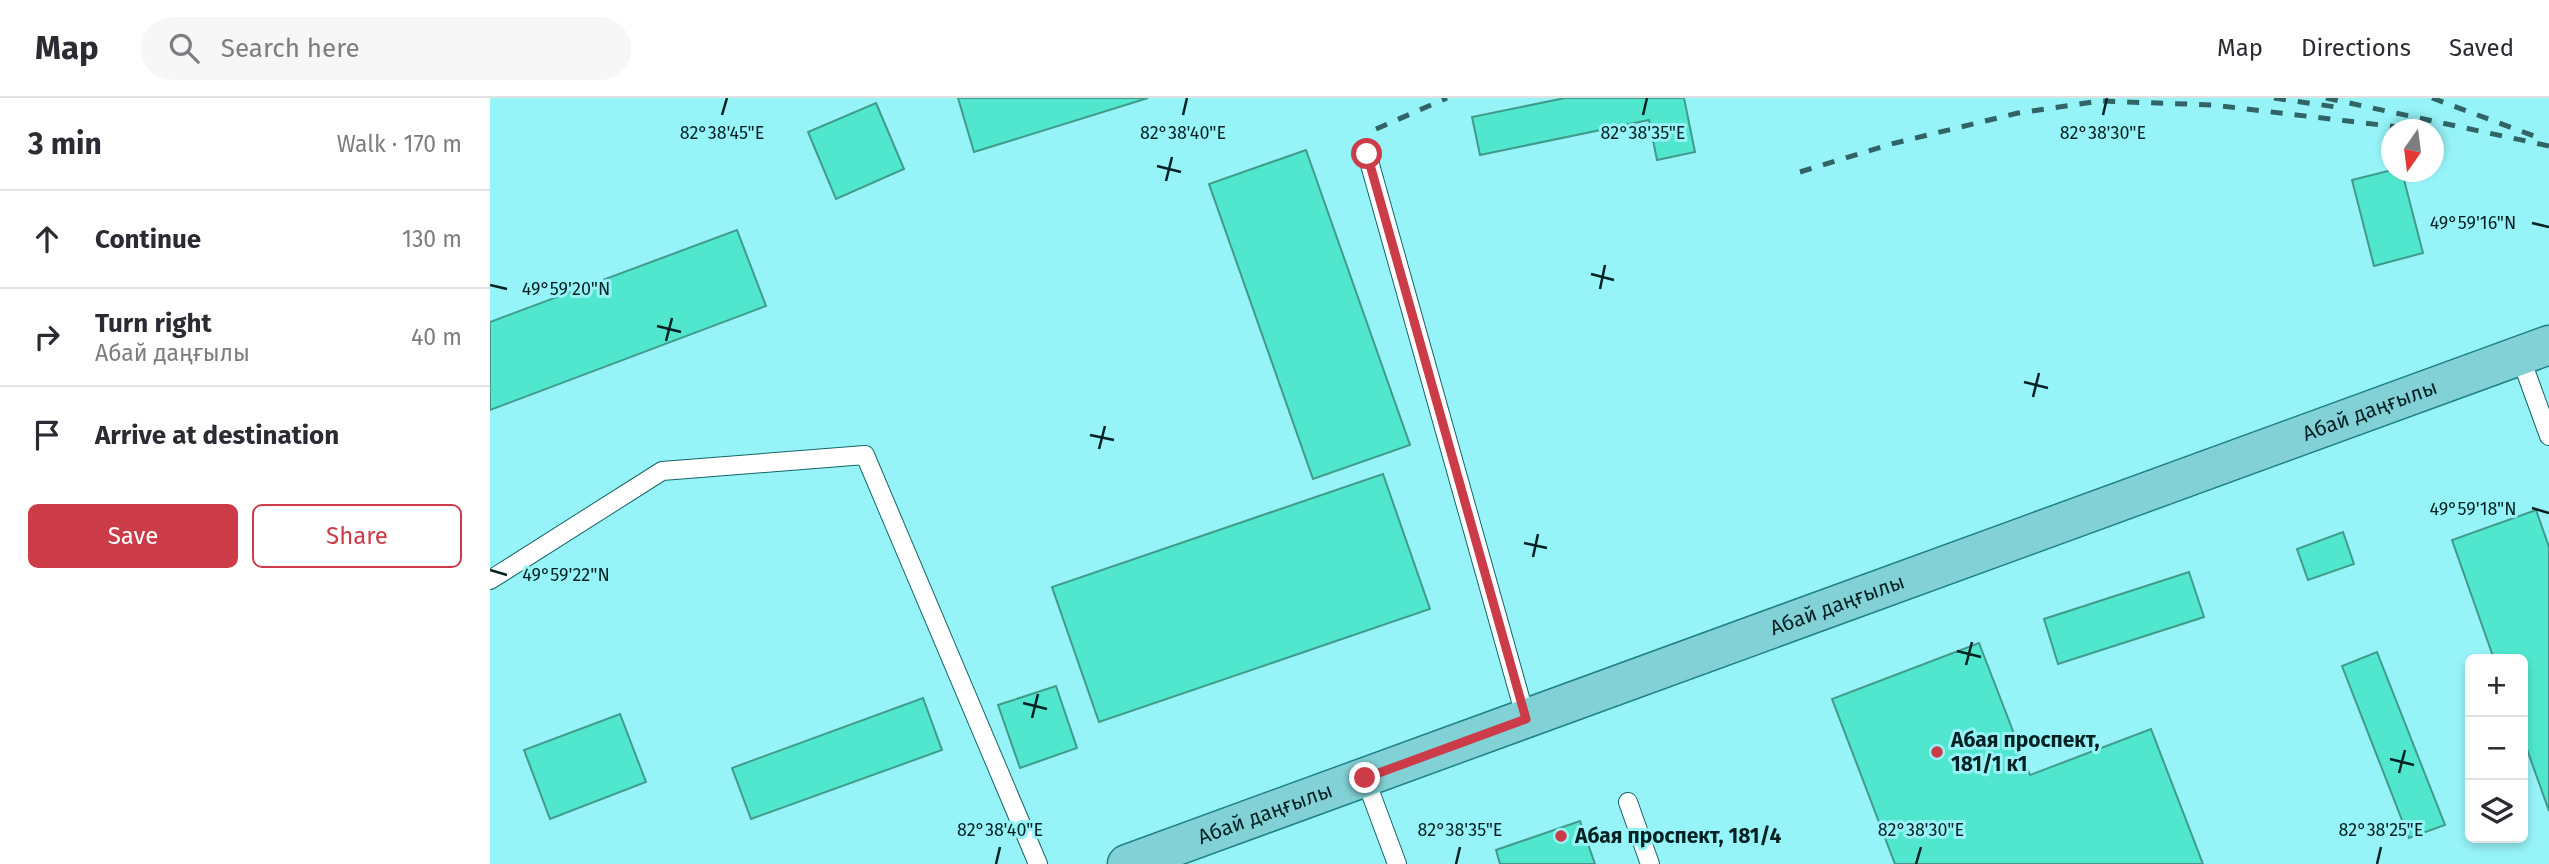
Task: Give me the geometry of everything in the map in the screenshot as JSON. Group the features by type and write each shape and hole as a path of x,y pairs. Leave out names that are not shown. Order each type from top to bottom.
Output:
{"main road":[{"name":"Абай даңғылы","path":"1127,864 2534,350"}],"lane":[{"path":"1367,154 1526,719"},
{"path":"2534,350 2549,436"},
{"path":"490,580 662,471 865,456 1038,864"},
{"path":"1365,778 1397,864"},
{"path":"1628,802 1650,864"}],"building":[{"path":"958,98 1148,98 974,152"},
{"path":"1565,98 1684,98 1695,152 1657,160 1649,120 1480,155 1472,117"},
{"path":"876,103 904,169 836,199 808,132"},
{"path":"1306,150 1410,445 1313,479 1209,184"},
{"path":"2381,173 2381,182 2405,182 2423,253 2374,266 2352,180"},
{"path":"737,230 766,306 490,410 490,322"},
{"path":"1383,474 1430,609 1099,722 1052,587"},
{"path":"2536,510 2549,547 2549,811 2528,752 2528,654 2492,654 2452,540"},
{"path":"2343,532 2354,564 2308,580 2297,549"},
{"path":"2189,572 2204,617 2058,664 2044,619"},
{"name":"Абая проспект, 181/1 к1","path":"1979,643 2030,775 2151,729 2203,864 1895,864 1832,699"},
{"path":"2377,652 2445,825 2409,838 2342,666"},
{"path":"1056,686 1077,748 1020,768 998,705"},
{"path":"923,698 942,750 751,819 732,768"},
{"path":"620,714 646,782 550,819 524,750"},
{"name":"Абая проспект, 181/4","path":"1580,821 1595,864 1500,864 1496,850"}],"railway":[{"path":"1376,129 1447,98"},
{"path":"2274,98 2336,107"},
{"path":"2326,98 2549,146"},
{"path":"2432,98 2534,136"},
{"path":"1800,172 1891,144 2018,113 2100,101 2213,105 2381,125"}],"place":[{"name":"Абая проспект, 181/1 к1","path":"1937,752"},
{"name":"Абая проспект, 181/4","path":"1561,836"}],"route":[{"path":"1365,778 1526,719 1367,154"}]}
